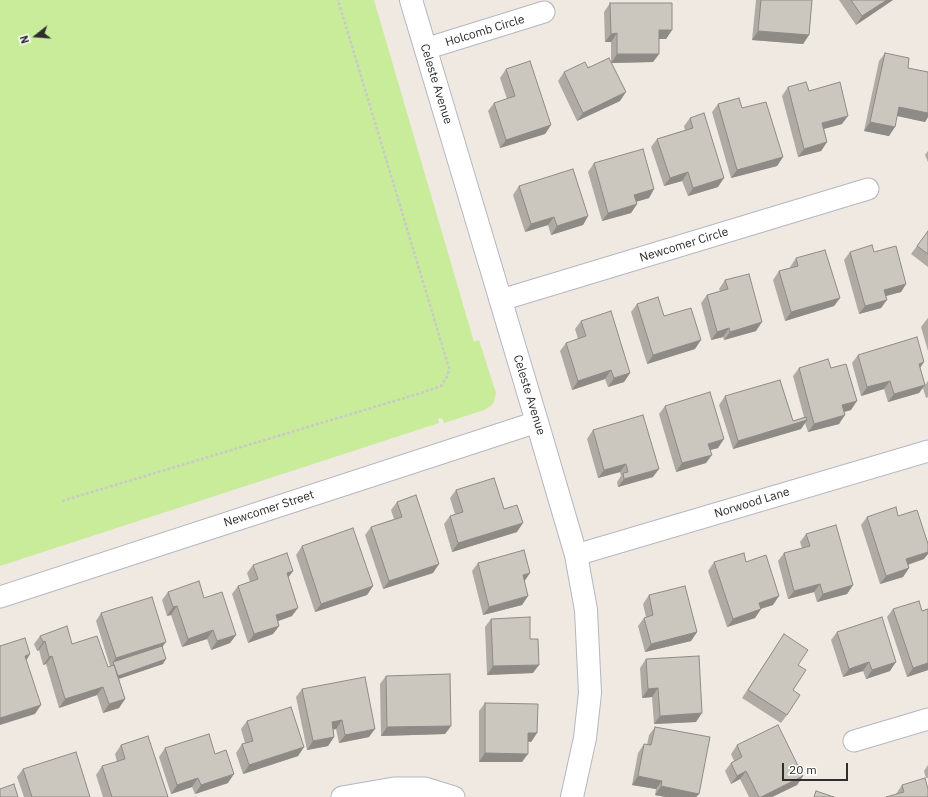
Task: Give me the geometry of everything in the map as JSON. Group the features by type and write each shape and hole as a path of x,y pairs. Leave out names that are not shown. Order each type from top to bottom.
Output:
{"street":[{"name":"Celeste Avenue","path":"411,0 576,555 586,610 590,693 585,738 572,797"},
{"name":"Holcomb Circle","path":"425,49 544,12"},
{"name":"Newcomer Circle","path":"500,300 868,190"},
{"name":"Newcomer Street","path":"0,597 537,422"},
{"name":"Norwood Lane","path":"576,555 928,450"},
{"path":"854,742 928,719"},
{"path":"342,797 394,788 425,788 454,797"}],"path":[{"path":"62,501 421,393 441,386 448,375 450,368 338,0"}],"green space":[{"path":"0,0 374,0 474,342 479,340 496,393 494,402 491,406 484,410 444,423 442,418 438,419 439,423 0,566"}],"building":[{"path":"761,0 812,0 809,35 758,31"},
{"path":"851,0 887,0 862,16"},
{"path":"610,3 672,3 672,30 659,30 659,54 617,54 617,33 611,34"},
{"path":"885,53 909,58 908,68 928,72 928,113 899,107 895,127 870,122"},
{"path":"609,58 626,92 583,113 564,72 585,62 588,68"},
{"path":"530,61 551,125 506,140 494,103 515,96 506,69"},
{"path":"806,82 809,91 840,82 848,116 822,123 827,142 804,149 788,87"},
{"path":"739,98 742,108 766,102 783,157 737,170 718,104"},
{"path":"704,113 724,178 693,188 688,172 670,178 657,139 693,128 690,118"},
{"path":"643,149 654,189 634,195 637,204 608,213 594,163"},
{"path":"573,169 588,216 557,226 554,217 531,224 519,186"},
{"path":"928,231 928,254 917,246"},
{"path":"872,245 874,252 896,246 906,284 884,290 887,300 865,306 850,252"},
{"path":"825,250 840,298 791,312 779,271 798,266 796,258"},
{"path":"749,274 762,322 730,332 729,328 717,332 707,295 728,289 725,280"},
{"path":"658,297 664,316 691,308 701,340 653,355 637,304"},
{"path":"611,311 630,373 614,378 611,370 578,381 566,343 586,336 581,321"},
{"path":"917,337 924,362 919,364 925,385 894,394 890,381 867,387 858,355"},
{"path":"828,359 831,368 846,364 857,401 842,405 845,415 814,424 799,368"},
{"path":"780,380 793,421 806,417 807,420 738,441 725,396"},
{"path":"710,392 724,439 708,444 712,455 682,463 665,406"},
{"path":"643,415 659,469 624,479 623,473 628,472 626,464 604,470 593,430"},
{"path":"494,478 504,509 517,505 523,523 458,543 450,516 463,512 456,490"},
{"path":"416,495 439,564 389,581 371,527 402,517 397,502"},
{"path":"896,507 898,516 917,510 928,544 928,552 906,559 909,568 886,576 867,517"},
{"path":"836,525 853,585 823,594 820,584 794,591 784,553 810,546 806,534"},
{"path":"353,528 373,586 321,604 302,546"},
{"path":"524,550 530,573 523,575 528,596 489,607 478,563"},
{"path":"287,553 293,571 287,573 298,608 276,615 279,626 254,634 238,586 258,579 253,565"},
{"path":"744,553 746,562 766,555 779,596 759,603 761,609 733,619 714,562"},
{"path":"199,581 204,598 222,592 236,635 217,641 213,630 188,639 177,606 173,607 168,592"},
{"path":"685,586 697,632 651,644 644,618 653,615 649,595"},
{"path":"152,597 166,642 116,658 101,613"},
{"path":"919,601 922,611 928,609 928,663 913,668 893,609"},
{"path":"530,617 530,639 538,639 539,665 493,666 491,619"},
{"path":"882,617 896,662 872,670 869,662 849,669 837,632"},
{"path":"67,626 72,644 97,636 108,667 114,665 125,699 109,704 103,687 65,699 52,656 49,657 45,641 43,642 40,636"},
{"path":"784,634 808,650 798,665 806,670 793,690 800,695 787,715 748,690"},
{"path":"25,638 30,654 25,656 41,705 0,718 0,646"},
{"path":"162,646 166,659 118,676 113,662"},
{"path":"699,656 702,713 660,716 658,688 648,689 646,659"},
{"path":"450,674 451,726 387,727 386,676"},
{"path":"365,677 375,729 345,735 342,720 332,722 334,737 313,741 302,689"},
{"path":"485,703 538,704 537,733 528,733 528,754 485,753"},
{"path":"291,707 304,747 249,765 242,744 253,741 247,721"},
{"path":"778,725 803,776 759,797 746,771 737,776 731,763 742,757 737,745"},
{"path":"655,727 710,737 699,794 661,786 662,781 638,776 644,744 651,745"},
{"path":"209,734 215,754 226,750 234,774 201,785 198,778 177,785 165,748"},
{"path":"148,736 168,797 112,797 102,766 125,759 121,745"},
{"path":"76,752 90,797 32,797 23,769"},
{"path":"925,778 928,789 928,797 886,797 904,792 902,785"},
{"path":"14,784 18,797 0,797 0,789"},
{"path":"816,791 834,797 814,797"}]}
